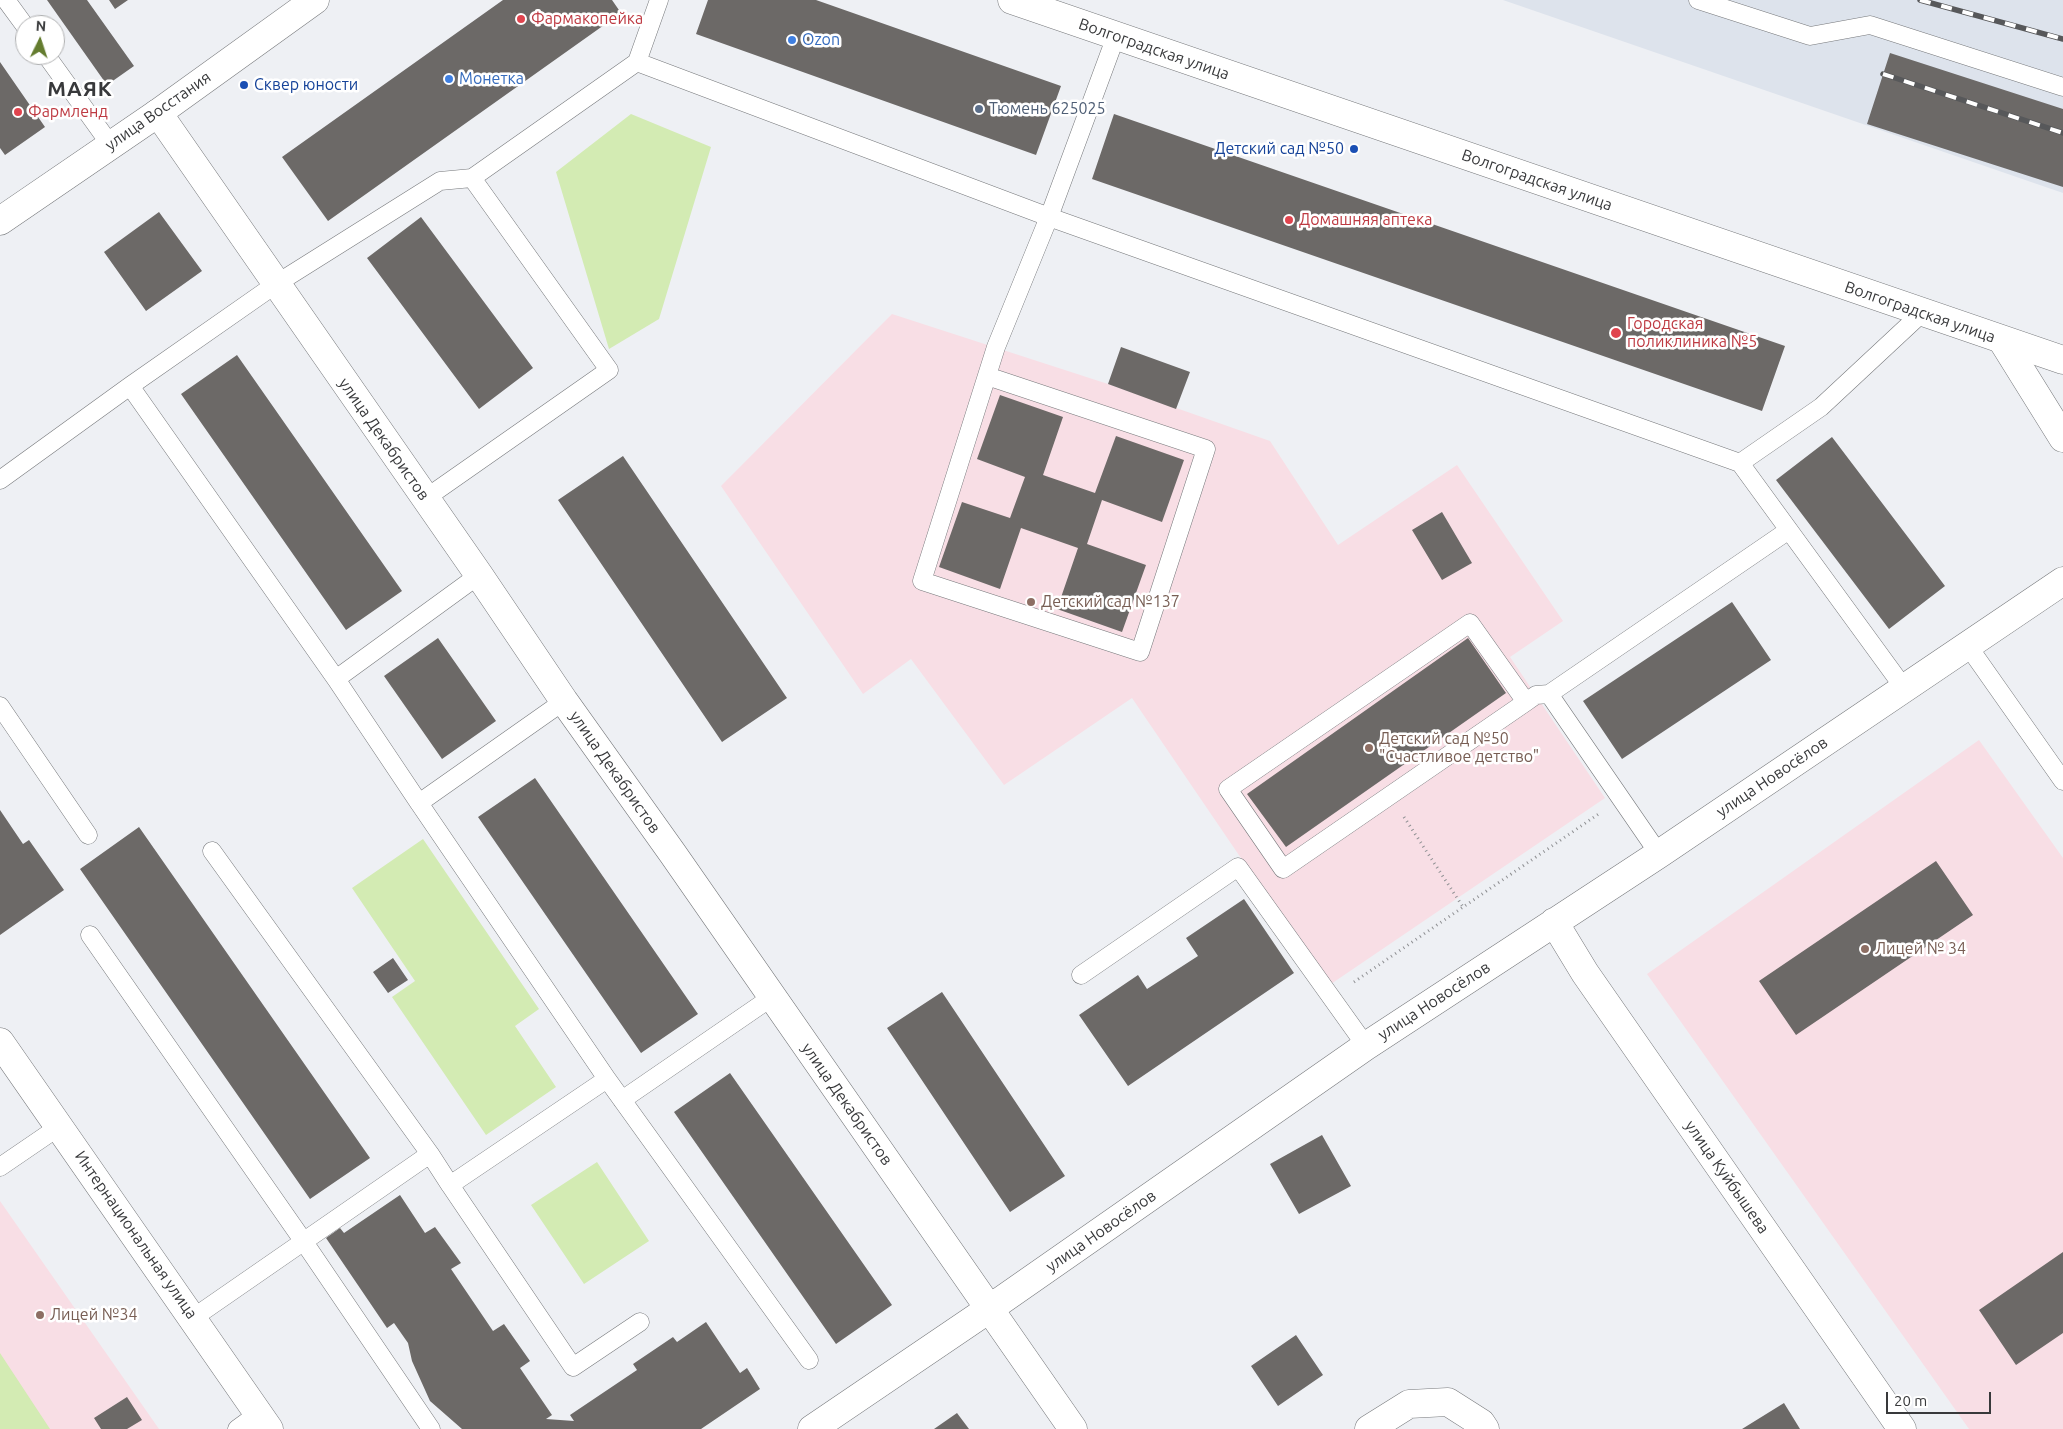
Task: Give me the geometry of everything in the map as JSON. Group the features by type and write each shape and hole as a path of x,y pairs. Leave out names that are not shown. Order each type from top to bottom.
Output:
{"street":[{"name":"улица Восстания","path":"0,221 110,144 158,114 315,0"},
{"name":"Волгоградская улица","path":"1012,0 2063,360"},
{"name":"улица Декабристов","path":"158,114 426,498 564,701 1073,1429"},
{"path":"2002,340 2063,438"},
{"name":"улица Новосёлов","path":"812,1429 990,1309 1366,1046 1659,854 2063,581"},
{"name":"улица Куйбышева","path":"1554,922 1585,973 1902,1429"},
{"name":"Интернациональная улица","path":"0,1042 264,1421"},
{"path":"1369,1429 1409,1404 1448,1402 1481,1423 1485,1429"}],"lane":[{"path":"6,0 17,15"},
{"path":"0,480 276,284 440,181 472,178 637,62 659,0"},
{"path":"1698,0 1810,36 1870,25 2063,86"},
{"path":"987,376 1206,448 1140,652 922,581 996,347 1049,217 1116,36"},
{"path":"637,62 1049,217 1740,463 1904,688"},
{"path":"53,65 110,144"},
{"path":"426,498 609,370 472,178"},
{"path":"1740,463 1821,407 1923,312"},
{"path":"130,386 336,679 607,1079 809,1360"},
{"path":"1526,702 1470,623 1228,789 1283,869 1526,702 1536,695 1549,694 1789,530"},
{"path":"336,679 479,575"},
{"path":"1968,646 2063,781"},
{"path":"1549,694 1659,854"},
{"path":"419,803 564,701"},
{"path":"0,706 88,835"},
{"path":"212,851 430,1154 573,1367 640,1322"},
{"path":"1081,975 1238,867 1366,1046"},
{"path":"90,936 304,1242 431,1429"},
{"path":"622,1100 772,997"},
{"path":"450,1186 607,1079"},
{"path":"0,1167 60,1126"},
{"path":"193,1318 430,1154"},
{"path":"237,1429 264,1421"}],"path":[{"path":"1389,796 1463,907"},
{"path":"1331,998 1621,799"}],"shaded area":[{"path":"1503,0 2063,0 2063,193"},
{"path":"892,314 1108,384 1270,441 1338,545 1457,465 1563,621 1510,657 1605,798 1328,986 1132,698 1004,785 911,659 863,694 721,486"},
{"path":"1979,740 2063,858 2063,1429 1969,1429 1647,974"},
{"name":"Лицей №34","path":"0,1201 159,1429 0,1429"}],"green space":[{"path":"631,114 711,147 659,319 609,349 556,172"},
{"path":"423,839 539,1009 515,1026 556,1087 486,1135 392,997 415,981 352,888"},
{"path":"597,1162 649,1241 584,1284 531,1205"},
{"path":"0,1353 50,1429 0,1429"}],"building":[{"path":"47,0 87,0 134,66 107,85 65,26 65,15 58,15"},
{"path":"109,0 128,0 115,9"},
{"path":"503,0 612,0 621,13 328,221 282,157"},
{"path":"708,0 816,0 1061,86 1036,155 696,34"},
{"path":"1890,53 2063,109 2063,187 1867,124"},
{"path":"0,62 45,127 5,155 0,148"},
{"path":"1114,114 1785,346 1762,411 1092,179"},
{"path":"159,212 202,271 146,311 104,252"},
{"path":"421,217 533,368 479,409 367,258"},
{"path":"1121,347 1190,372 1176,409 1108,384"},
{"path":"237,355 402,591 346,630 181,394"},
{"path":"1000,395 1063,417 1043,475 1095,493 1116,436 1184,460 1162,522 1102,500 1087,544 1146,565 1122,632 1057,609 1078,548 1021,528 1000,589 939,567 962,502 1010,518 1025,477 977,459"},
{"path":"1832,437 1945,586 1889,629 1776,480"},
{"path":"623,456 787,698 722,742 558,500"},
{"path":"1442,512 1472,563 1442,580 1412,530"},
{"path":"1732,602 1771,660 1622,759 1583,701"},
{"path":"438,638 496,721 442,759 384,676"},
{"path":"1468,638 1506,693 1286,847 1247,794"},
{"path":"535,778 698,1014 641,1053 478,817"},
{"path":"0,810 23,844 29,840 64,890 0,935"},
{"path":"139,827 370,1158 310,1199 80,869"},
{"path":"1936,861 1973,915 1796,1035 1759,981"},
{"path":"1244,899 1294,973 1128,1086 1079,1015 1138,975 1147,989 1198,956 1186,938"},
{"path":"393,958 408,980 388,993 373,972"},
{"path":"942,992 1065,1176 1010,1212 887,1028"},
{"path":"730,1073 892,1305 836,1344 674,1112"},
{"path":"1322,1135 1351,1186 1299,1214 1270,1164"},
{"path":"400,1195 425,1233 435,1227 461,1263 451,1269 493,1331 504,1324 530,1361 520,1368 552,1415 546,1419 574,1421 570,1415 637,1370 633,1364 673,1337 677,1342 706,1322 740,1373 747,1368 760,1389 701,1429 462,1429 430,1401 412,1361 408,1343 394,1323 387,1328 326,1238 340,1228 344,1233"},
{"path":"2063,1252 2063,1333 2016,1365 1979,1310"},
{"path":"1296,1335 1323,1375 1278,1406 1251,1366"},
{"path":"127,1397 142,1420 127,1429 101,1429 94,1418"},
{"path":"1784,1403 1800,1429 1742,1429"},
{"path":"957,1413 969,1429 934,1429"}],"railway":[{"path":"1920,0 2063,39"},
{"path":"1883,74 2063,133"}],"place":[{"name":"Фармакопейка","path":"521,19"},
{"name":"Ozon","path":"792,40"},
{"name":"Монетка","path":"449,79"},
{"name":"Сквер юности","path":"244,85"},
{"name":"Тюмень 625025","path":"979,109"},
{"name":"Фармленд","path":"18,112"},
{"name":"Детский сад №50","path":"1354,149"},
{"name":"Домашняя аптека","path":"1289,220"},
{"name":"Городская поликлиника №5","path":"1616,333"},
{"name":"Детский сад №137","path":"1031,602"},
{"name":"Детский сад №50 \"Счастливое детство\"","path":"1369,748"},
{"name":"Лицей № 34","path":"1865,949"},
{"name":"Лицей №34","path":"40,1315"}],"district":[{"name":"МАЯК","path":"80,89"}]}
